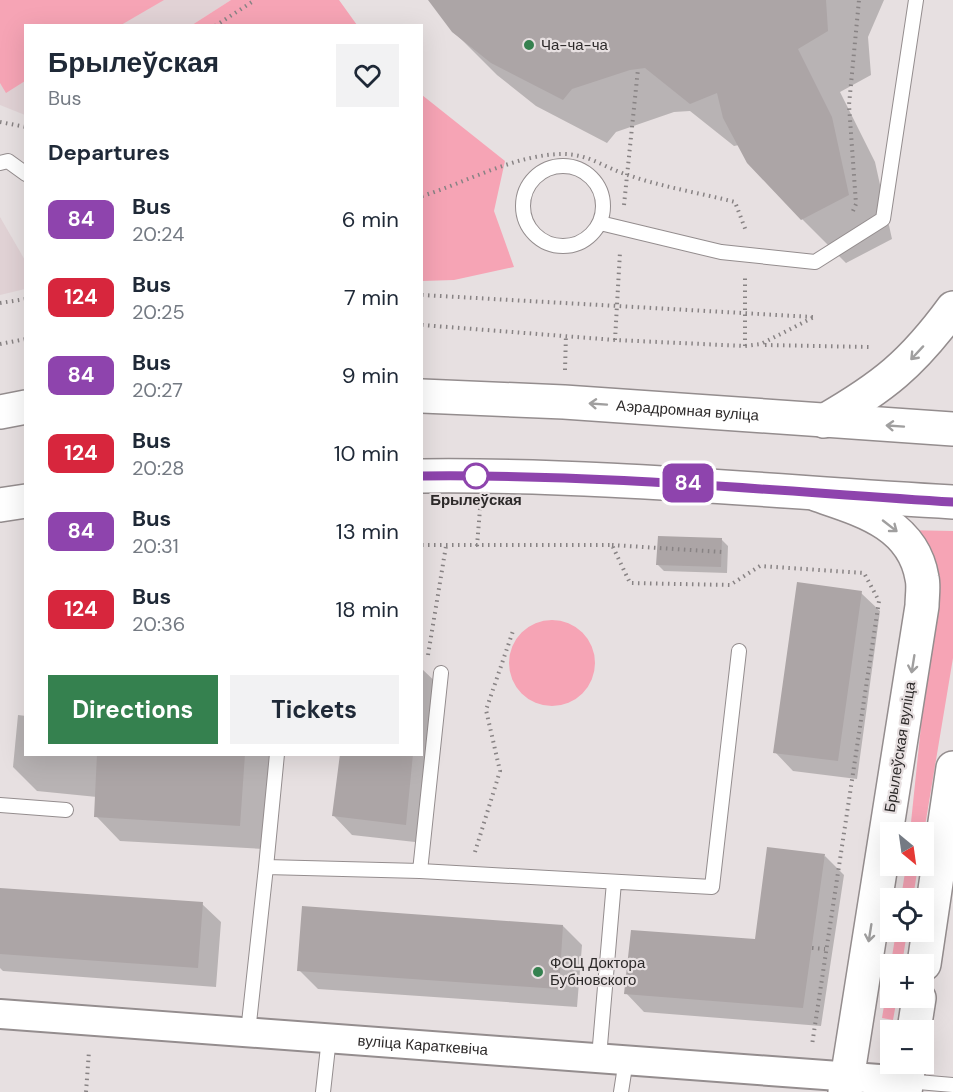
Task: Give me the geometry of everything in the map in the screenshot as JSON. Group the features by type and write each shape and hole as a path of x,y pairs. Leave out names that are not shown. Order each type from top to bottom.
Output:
{"main road":[{"path":"824,421 864,398 901,370 932,337 953,308"},
{"name":"Аэрадромная вуліца","path":"423,396 564,402 953,429"},
{"path":"0,412 24,407"},
{"path":"423,476 693,483 818,495 953,502"},
{"name":"Брылеўская вуліца","path":"818,495 875,514 902,536 922,577 922,606 846,1084"},
{"path":"0,505 24,501"},
{"path":"925,954 953,768"}],"street":[{"name":"вуліца Караткевіча","path":"0,1014 612,1059 846,1084 907,1079"}],"lane":[{"path":"600,223 721,252 815,262 882,219 916,0"},
{"path":"0,163 8,161 24,173"},
{"path":"566,166 585,172 598,186 604,204 600,223 588,239 570,247 551,245 534,235 524,218 523,199 531,181 547,169 566,166"},
{"path":"266,867 468,873 712,887 739,651"},
{"path":"420,871 441,673"},
{"path":"248,1032 277,756"},
{"path":"0,805 66,810"},
{"path":"614,882 612,1059 621,1092"},
{"path":"323,1092 329,1038"},
{"path":"907,1079 953,1085"}],"path":[{"path":"218,24 255,0"},
{"path":"848,218 856,204 849,105 859,0"},
{"path":"0,123 24,127"},
{"path":"423,295 814,317 761,345"},
{"path":"0,303 24,299"},
{"path":"423,325 615,340 869,347"},
{"path":"0,344 24,339"},
{"path":"423,545 446,546 428,657 441,673"},
{"path":"612,545 722,552"},
{"path":"468,873 500,771 486,710 513,631"},
{"path":"812,948 825,949"},
{"path":"86,1092 92,1020"}],"shaded area":[{"path":"0,0 231,0 194,24 24,24 24,115 0,105"},
{"path":"0,0 164,0 123,24 24,24 24,82 6,93 0,83"},
{"path":"231,0 339,0 356,24 194,24"},
{"path":"423,96 505,161 494,211 514,267 454,280 423,281"},
{"path":"0,217 24,259 24,289 0,295"},
{"path":"904,530 953,531 953,658 926,822 911,822 932,620"},
{"path":"552,620 569,623 583,632 592,646 595,663 592,680 583,694 569,703 552,706 535,703 521,694 512,680 509,663 512,646 521,632 535,623"},
{"path":"904,876 916,876 915,888 903,888"},
{"path":"894,942 905,942 904,954 892,954"},
{"path":"884,1008 895,1008 893,1020 882,1018"}],"building":[{"path":"428,0 826,0 828,31 798,49 832,117 849,195 801,220 747,163 723,118 717,93 690,104 645,68 630,70 572,89 563,100 491,63 452,32"},
{"path":"658,536 722,538 721,567 656,565"},
{"path":"797,582 862,591 838,761 773,753"},
{"path":"97,756 245,756 240,826 94,817"},
{"path":"340,756 413,756 406,825 332,816"},
{"path":"767,847 825,854 803,1008 624,994 631,930 755,939"},
{"path":"0,888 203,902 198,968 0,954"},
{"path":"302,906 563,925 559,989 297,971"}],"bus line":[{"name":"84","path":"423,476 693,483 818,495 953,502"}],"place":[{"name":"Ча-ча-ча","path":"529,45"},
{"name":"Брылеўская","path":"476,476"},
{"name":"ФОЦ Доктора Бубновского","path":"538,972"}]}
